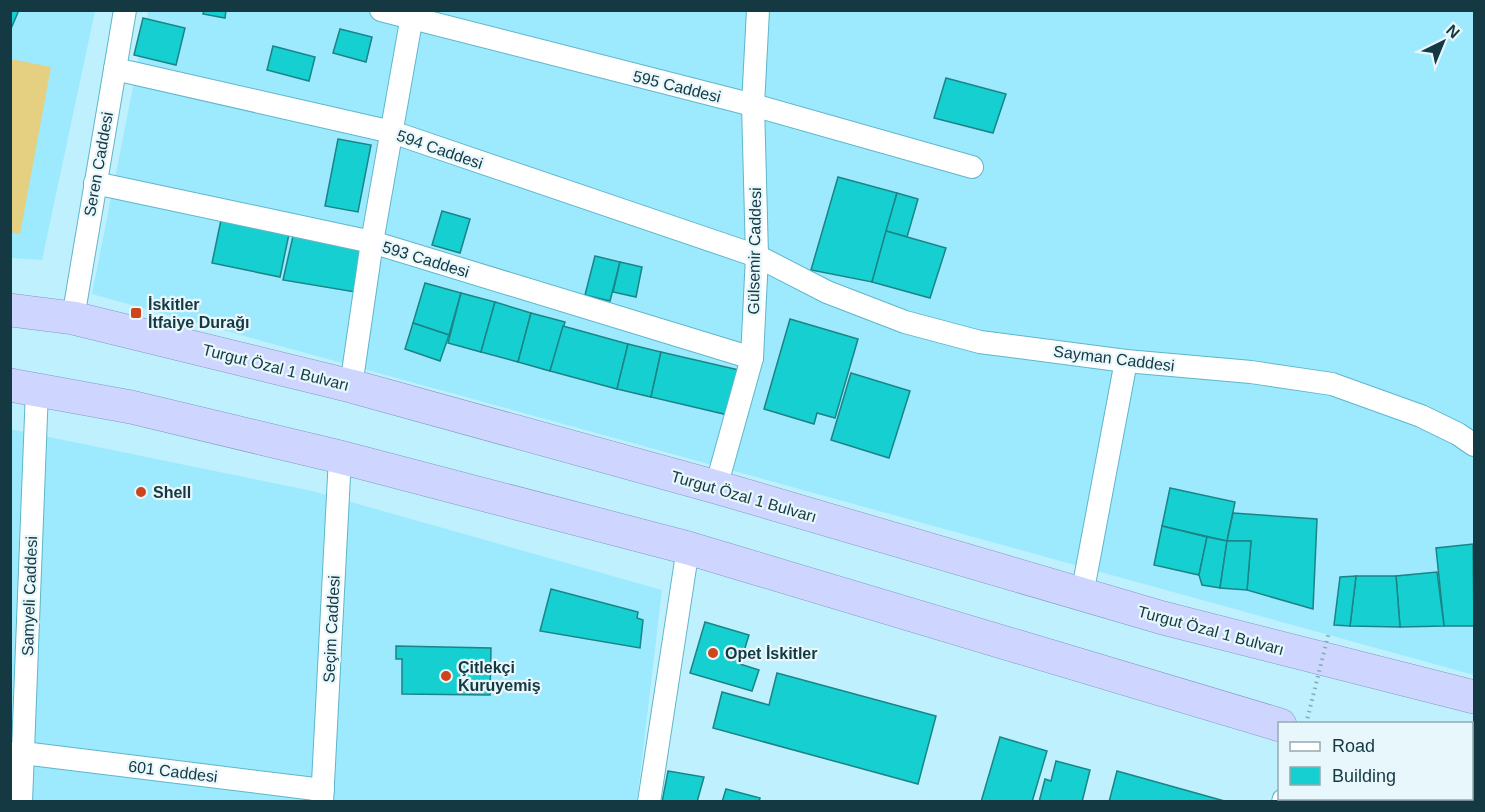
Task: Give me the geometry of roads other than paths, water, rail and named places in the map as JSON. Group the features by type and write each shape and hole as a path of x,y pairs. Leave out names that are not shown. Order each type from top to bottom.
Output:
{"highway":[{"name":"Turgut Özal 1 Bulvarı","path":"10,309 73,318 351,386 716,487 1163,618 1474,697"},
{"path":"24,388 131,407 340,457 688,548 1278,724"}],"street":[{"name":"Seren Caddesi","path":"73,318 125,10"},
{"name":"595 Caddesi","path":"381,10 412,14 753,105 972,167"},
{"name":"Gülsemir Caddesi","path":"716,487 752,358 757,256 753,105 759,10"},
{"path":"351,386 372,242 412,14"},
{"name":"594 Caddesi","path":"115,69 392,132 757,256"},
{"name":"593 Caddesi","path":"95,183 372,242 752,358"},
{"name":"Sayman Caddesi","path":"757,256 827,291 905,322 980,342 1126,361 1298,377 1332,384 1421,416 1458,434 1474,445"},
{"path":"1082,595 1126,361"},
{"name":"Samyeli Caddesi","path":"21,801 17,753 24,388"},
{"name":"Seçim Caddesi","path":"322,796 340,457"},
{"path":"649,801 688,548"},
{"name":"601 Caddesi","path":"17,753 322,796"}],"place":[{"name":"İskitler İtfaiye Durağı","path":"136,313"},
{"name":"Shell","path":"141,492"},
{"name":"Opet İskitler","path":"713,653"},
{"name":"Çitlekçi Kuruyemiş","path":"446,676"}]}
